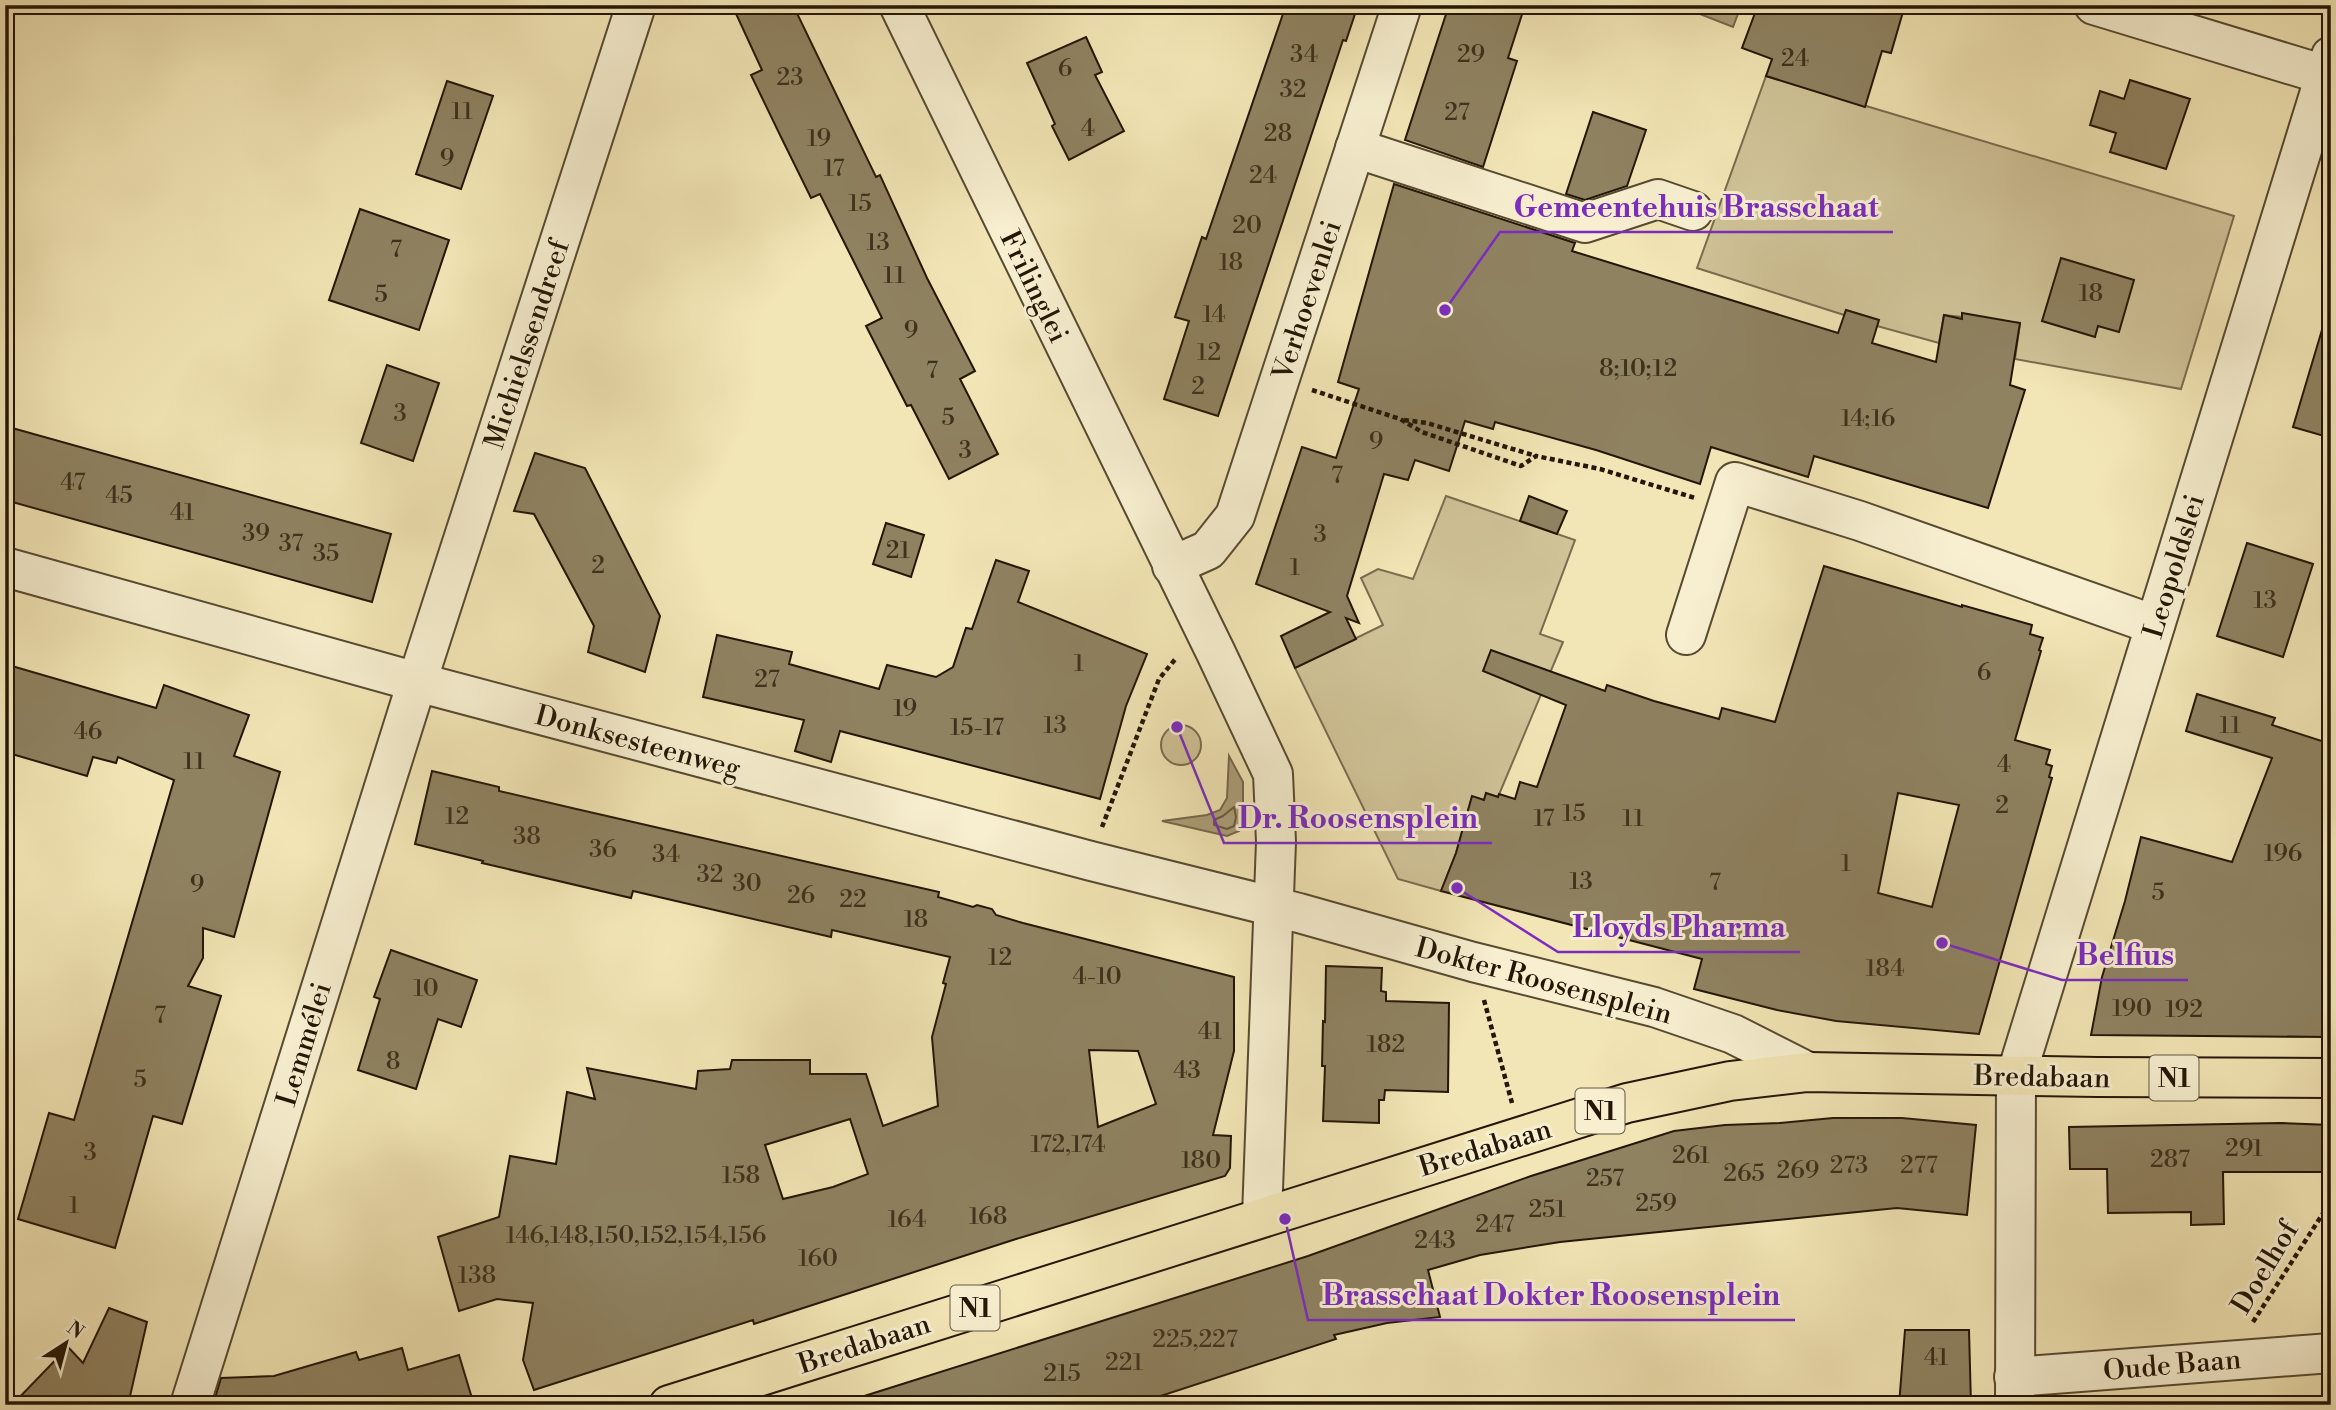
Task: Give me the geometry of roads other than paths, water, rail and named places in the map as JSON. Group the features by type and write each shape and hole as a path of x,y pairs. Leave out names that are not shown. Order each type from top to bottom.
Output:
{"main road":[{"name":"Bredabaan","path":"669,1405 1627,1103 1730,1081 1808,1072 2331,1078"}],"street":[{"name":"Michielssendreef","path":"417,682 636,5"},
{"name":"Frilinglei","path":"899,5 1172,566"},
{"name":"Verhoevenlei","path":"1172,566 1208,550 1235,516 1402,5"},
{"path":"2094,5 2329,62"},
{"path":"2168,5 2329,62"},
{"name":"Leopoldslei","path":"2016,1076 2329,62"},
{"path":"1354,148 1585,223 1658,200 1693,211"},
{"path":"1686,635 1735,482 1860,521 2155,625"},
{"path":"1172,566 1273,774 1276,842 1262,1216"},
{"name":"Donksesteenweg","path":"5,567 417,682 1273,907"},
{"name":"Lemmélei","path":"190,1405 417,682"},
{"name":"Dokter Roosensplein","path":"1273,907 1473,962 1654,1007 1733,1034 1808,1072"},
{"name":"Oude Baan","path":"2016,1076 2015,1391 2239,1359 2331,1353"}],"water":[{"path":"1694,5 1724,5 1739,11 1733,27 1692,11"},
{"path":"1229,756 1243,782 1243,818 1239,831 1227,836 1162,821 1207,815 1220,810 1227,798"}],"place":[{"name":"Gemeentehuis Brasschaat","path":"1445,310"},
{"name":"Dr. Roosensplein","path":"1177,727"},
{"name":"Lloyds Pharma","path":"1457,888"},
{"name":"Belfius","path":"1942,943"},
{"name":"Brasschaat Dokter Roosensplein","path":"1285,1219"}]}
